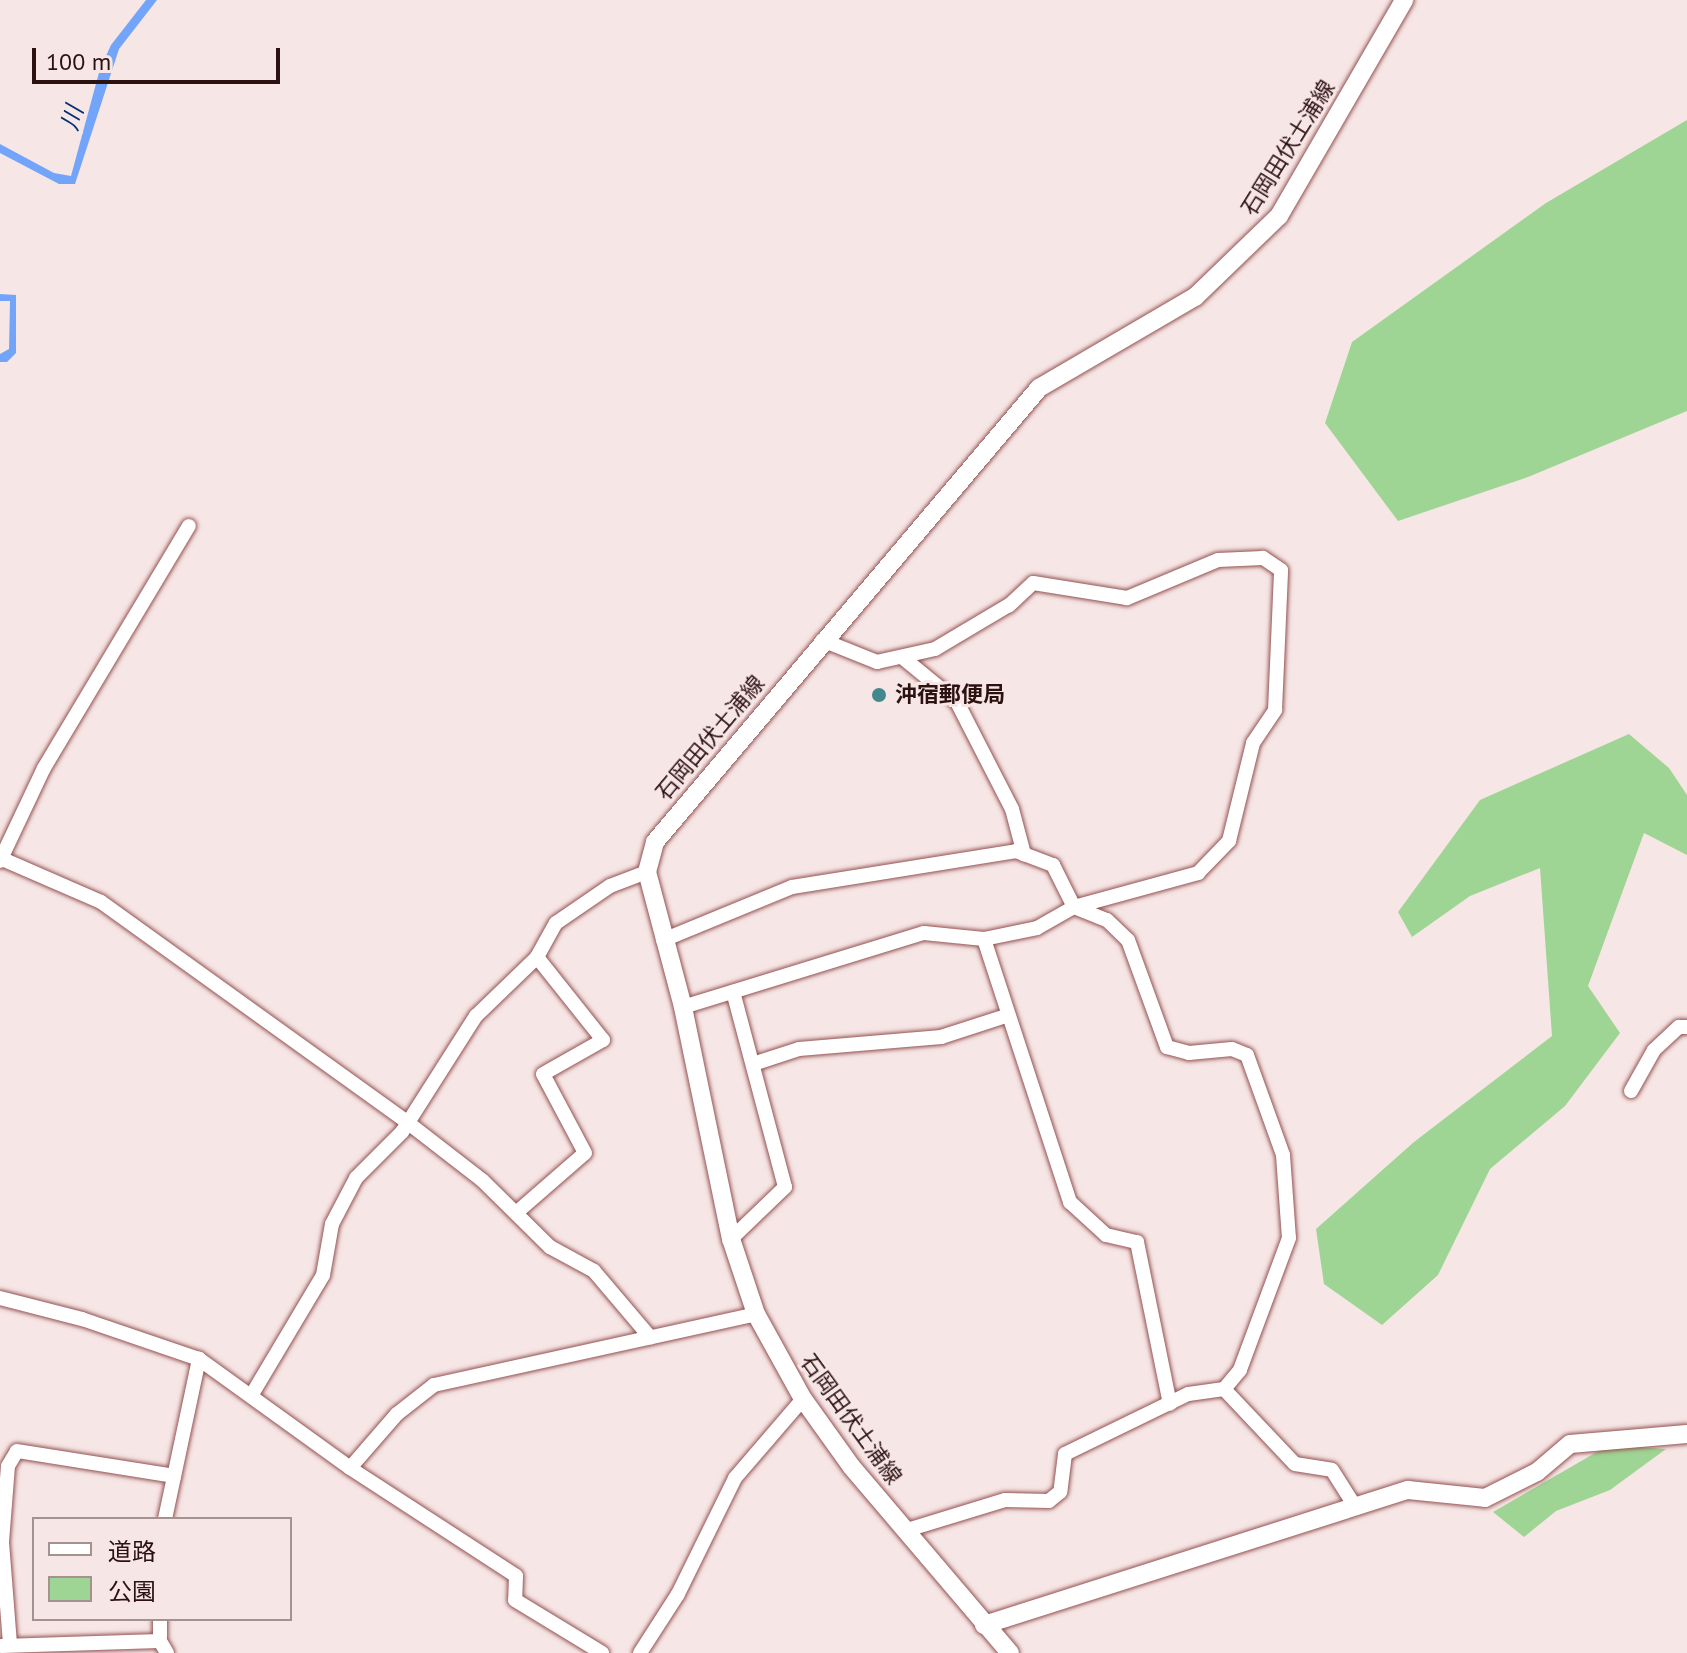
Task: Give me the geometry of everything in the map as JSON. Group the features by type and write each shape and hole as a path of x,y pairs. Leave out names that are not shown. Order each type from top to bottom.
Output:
{"main road":[{"name":"石岡田伏土浦線","path":"1010,1653 984,1625 803,1399 756,1314 731,1239 683,1007 647,872 655,842 822,640 1039,388 1195,297 1243,256 1279,216 1404,0"},
{"path":"984,1625 1408,1490 1485,1498 1537,1472 1570,1444 1687,1434"}],"street":[{"path":"189,526 44,768 0,859 101,902 407,1122 516,1213 550,1247 594,1271 650,1337"},
{"path":"683,1007 924,933 984,939 1037,928 1074,907 1198,873 1223,851 1253,743 1275,710 1281,570 1263,558 1218,560 1127,598 1033,583 1009,605 935,649 877,662 822,640"},
{"path":"902,657 957,702 1012,809 1024,854"},
{"path":"663,940 792,887 936,866 953,858 1024,854 1053,865 1074,907 1107,920 1128,940 1167,1047 1189,1053 1232,1049 1247,1055 1270,1111 1283,1155 1289,1238 1259,1328 1240,1370 1224,1389 1188,1394 1065,1454 1060,1492 1049,1501 1005,1500 907,1530"},
{"path":"251,1396 323,1275 332,1224 356,1178 407,1122 476,1016 537,957 556,923 610,886 647,872"},
{"path":"984,939 1070,1202 1106,1235 1137,1242 1170,1404"},
{"path":"516,1213 585,1153 543,1074 603,1040 537,957"},
{"path":"731,1239 785,1187 733,992"},
{"path":"753,1064 799,1049 941,1037 1009,1015"},
{"path":"1631,1091 1654,1050 1679,1027 1687,1027"},
{"path":"0,1298 82,1319 199,1359 350,1468 516,1576 515,1600 602,1653"},
{"path":"350,1468 397,1414 434,1385 756,1314"},
{"path":"165,1517 199,1359"},
{"path":"1224,1389 1295,1464 1332,1470 1356,1508"},
{"path":"640,1653 678,1594 735,1478 803,1399"},
{"path":"160,1621 164,1647 5,1645 2,1542 8,1466 17,1451 174,1476"}],"green space":[{"path":"1687,120 1687,411 1528,477 1398,521 1325,423 1352,342 1546,203"},
{"path":"1629,734 1669,768 1687,795 1687,855 1644,833 1588,986 1620,1033 1565,1106 1490,1169 1438,1275 1382,1325 1324,1284 1316,1229 1414,1142 1552,1036 1540,868 1470,896 1412,937 1398,912 1480,800"},
{"path":"1609,1445 1666,1449 1610,1490 1556,1511 1524,1537 1493,1512"}],"water":[{"path":"146,0 157,0 119,49 75,184 59,184 0,153 0,144 54,173 71,176 100,69 111,45"},
{"path":"0,294 16,295 16,353 7,362 0,362 0,354 9,349 10,301 0,301"}],"place":[{"name":"沖宿郵便局","path":"879,695"}],"water label":[{"name":"川","path":"72,118"}]}
